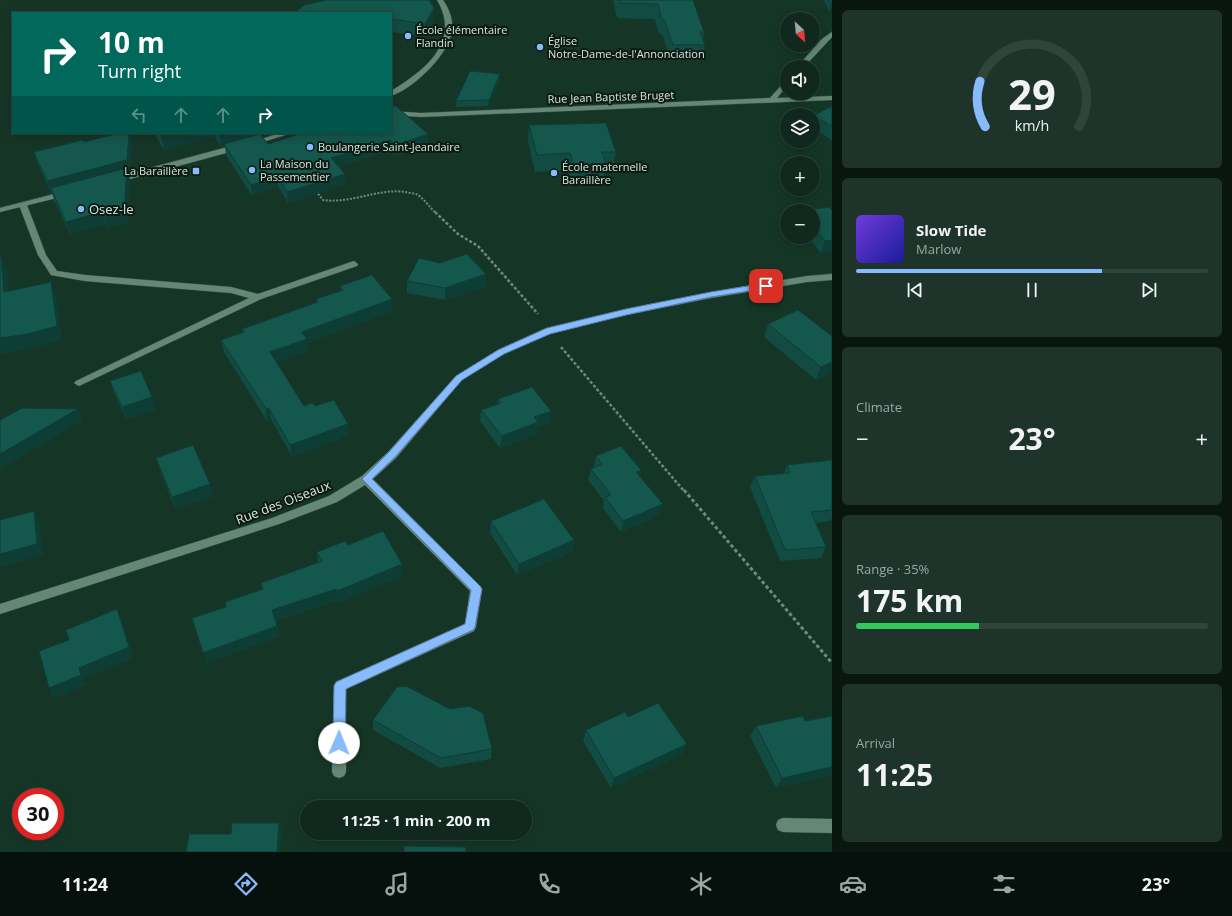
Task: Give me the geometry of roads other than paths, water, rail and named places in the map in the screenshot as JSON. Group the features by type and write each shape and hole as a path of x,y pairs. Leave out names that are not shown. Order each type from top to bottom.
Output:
{"street":[{"path":"392,93 418,76 437,58 448,39 448,18 440,0"},
{"path":"806,60 824,40 832,34"},
{"path":"772,100 780,90"},
{"name":"Rue Jean Baptiste Bruget","path":"392,113 398,115 420,115 832,98"},
{"path":"108,182 284,134"},
{"path":"0,210 73,191"},
{"path":"22,205 42,255 54,273 85,278 231,290 258,297"},
{"path":"79,383 258,297 354,264"},
{"name":"Rue des Oiseaux","path":"0,609 275,521 333,499 366,479 392,455 459,378 501,352 547,331 711,294 807,279 832,277"},
{"path":"339,772 340,686 470,627 476,589 366,479"},
{"path":"783,825 832,826"}],"place":[{"name":"École élémentaire Flandin","path":"408,36"},
{"name":"Église Notre-Dame-de-l'Annonciation","path":"540,47"},
{"name":"Boulangerie Saint-Jeandaire","path":"310,147"},
{"name":"La Maison du Passementier","path":"252,170"},
{"name":"La Baraillère","path":"196,171"},
{"name":"École maternelle Baraillère","path":"554,173"},
{"name":"Osez-le","path":"81,209"}]}
